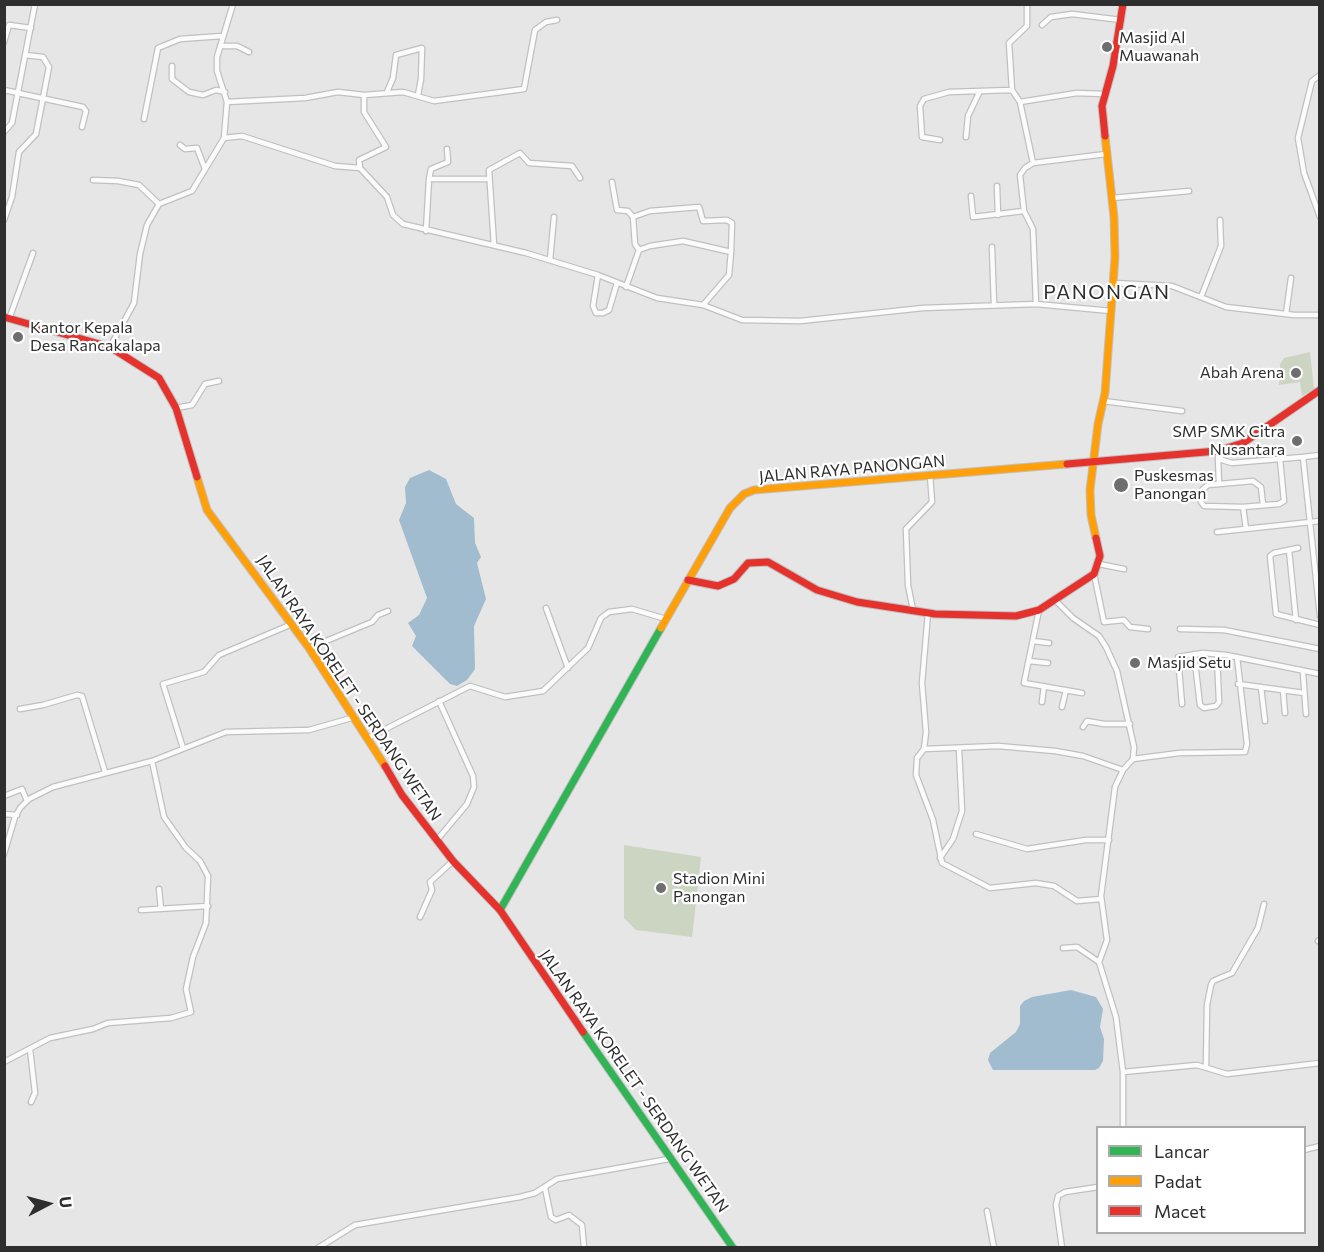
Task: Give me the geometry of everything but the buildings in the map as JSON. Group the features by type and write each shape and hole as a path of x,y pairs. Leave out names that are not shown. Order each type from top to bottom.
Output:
{"main road":[{"path":"688,580 718,586 734,579 748,563 768,562 827,594 857,602 928,612 1017,616 1039,610 1094,574 1099,564 1099,548 1090,509 1114,283 1112,198 1102,122 1103,94 1113,66 1123,4"},
{"name":"JALAN RAYA KORELET - SERDANG WETAN","path":"7,318 110,347 159,378 176,408 207,510 309,648 355,717 402,795 453,861 500,910 669,1159 733,1248"},
{"name":"JALAN RAYA PANONGAN","path":"500,910 730,508 744,494 754,490 1094,461 1217,454 1243,443 1320,390"}],"street":[{"path":"4,132 12,123 35,4"},
{"path":"110,347 134,303 140,254 147,225 159,204 192,190 224,138 227,102 217,71 222,36 233,4"},
{"path":"1027,4 1027,26 1009,43 1012,90 1020,102 1034,163"},
{"path":"1042,25 1047,19 1065,15 1121,20"},
{"path":"227,102 305,98 338,92 364,95 387,92 418,94 425,100 434,101 524,88 535,30 546,22 557,20"},
{"path":"4,42 9,25 31,28"},
{"path":"144,119 158,48 180,39 222,36"},
{"path":"220,46 237,46 249,52"},
{"path":"387,92 393,78 396,55 422,48 422,79 418,94"},
{"path":"4,220 12,197 19,152 36,134 49,67 43,57 25,55"},
{"path":"172,66 172,79 189,92 203,95 216,90 225,92"},
{"path":"1320,75 1312,81 1308,107 1298,138 1304,173 1320,217"},
{"path":"4,90 83,107 86,111 82,127"},
{"path":"940,140 922,136 920,106 922,100 933,94 949,92 979,93 1012,90"},
{"path":"966,137 968,116 979,93"},
{"path":"1020,102 1077,93 1103,94"},
{"path":"364,95 364,112 386,147 359,160 360,168 387,197 395,217 403,224 550,260 598,275 626,288 657,298 703,304 750,321 826,320 916,309 994,305 1036,304 1111,311"},
{"path":"224,138 242,136 335,166 360,168"},
{"path":"180,145 185,149 197,148 205,170"},
{"path":"426,231 431,169 448,162 447,149"},
{"path":"494,245 489,170 520,153 529,163 572,166 580,178"},
{"path":"1036,304 1033,229 1024,211 1020,175 1034,163 1106,154"},
{"path":"429,179 488,179"},
{"path":"93,180 139,185 159,204"},
{"path":"612,182 617,210 628,211 633,217 634,244 639,250"},
{"path":"997,186 998,215"},
{"path":"1112,198 1189,190"},
{"path":"970,196 973,217 1024,211"},
{"path":"633,217 650,212 699,207 703,221 727,220 732,223 729,275 703,304"},
{"path":"550,260 554,217"},
{"path":"1201,297 1221,246 1220,220"},
{"path":"639,250 683,241 731,252"},
{"path":"992,247 994,305"},
{"path":"626,288 639,250"},
{"path":"7,318 33,253"},
{"path":"598,275 593,303 596,313 603,314 609,310 617,283"},
{"path":"1286,314 1292,278"},
{"path":"1114,283 1173,286 1226,308 1320,315"},
{"path":"176,408 192,405 205,384 219,381"},
{"path":"1103,401 1182,411"},
{"path":"1217,454 1232,463 1320,455"},
{"path":"1217,454 1219,484"},
{"path":"1303,457 1320,616"},
{"path":"1263,505 1261,487 1256,482 1203,487 1200,496 1202,504 1243,507 1279,504 1284,501 1280,459"},
{"path":"913,610 908,585 906,529 932,502 930,475"},
{"path":"1243,507 1246,529"},
{"path":"1217,532 1320,521"},
{"path":"1313,547 1320,546"},
{"path":"1298,548 1270,556 1276,614 1320,625"},
{"path":"1289,550 1296,620"},
{"path":"1099,564 1124,569"},
{"path":"1094,574 1104,622 1126,621 1130,627 1148,629"},
{"path":"1055,600 1073,618 1099,636 1106,647 1116,671 1130,724 1133,759"},
{"path":"546,608 568,668"},
{"path":"368,738 470,686 505,697 528,696 543,692 593,641 601,618 609,612 632,609 666,619"},
{"path":"1039,610 1024,683 1082,693"},
{"path":"309,648 372,622 378,615 388,611"},
{"path":"928,612 922,683 926,713 924,749 917,758 916,775 928,804 940,858 944,866 990,888 1027,883 1042,884 1054,886 1077,901 1101,899"},
{"path":"183,748 163,684 204,672 219,655 292,624"},
{"path":"1180,629 1224,630 1320,649"},
{"path":"1033,641 1049,643"},
{"path":"1194,654 1200,705 1204,708 1216,706 1219,702 1216,655"},
{"path":"1182,704 1176,658 1194,654 1238,657 1303,673 1320,674"},
{"path":"1123,1126 1123,1071 1116,1017 1099,962 1107,933 1101,899 1115,787 1123,770 1133,759 1179,753 1245,752 1247,744 1238,684 1238,657"},
{"path":"1029,661 1048,663"},
{"path":"1303,673 1306,714"},
{"path":"1238,684 1304,693"},
{"path":"1042,702 1044,686"},
{"path":"1262,687 1265,721"},
{"path":"1062,707 1066,690"},
{"path":"1283,690 1285,713"},
{"path":"20,709 77,695 82,696 105,772"},
{"path":"437,841 467,804 474,788 473,776 439,701"},
{"path":"4,854 17,814 27,801 53,786 152,761 226,732 309,730 355,717"},
{"path":"1083,727 1087,721 1104,724 1130,724"},
{"path":"924,749 998,746 1055,752 1083,756 1123,770"},
{"path":"940,858 953,839 962,811 959,749"},
{"path":"4,1062 50,1038 93,1029 108,1023 171,1018 190,1014 192,1008 186,993 187,983 206,923 208,876 205,868 168,824 152,761"},
{"path":"4,796 22,789 27,801"},
{"path":"4,814 17,814"},
{"path":"976,834 1027,849 1086,840 1109,840"},
{"path":"420,917 432,890 430,882 453,861"},
{"path":"159,889 160,909"},
{"path":"1206,1067 1207,1005 1211,985 1213,981 1232,973 1258,928 1264,904"},
{"path":"141,910 208,906"},
{"path":"1063,948 1077,948 1099,962"},
{"path":"30,1049 35,1093 31,1102"},
{"path":"1123,1071 1186,1065 1206,1067 1227,1074 1320,1063"},
{"path":"318,1248 355,1225 520,1197 545,1188 557,1179 669,1159"},
{"path":"1062,1248 1056,1205 1058,1196 1065,1191 1096,1187"},
{"path":"545,1188 553,1220 569,1215 582,1225 584,1248"},
{"path":"987,1211 994,1248"}],"green space":[{"name":"Abah Arena","path":"1310,352 1314,389 1302,396 1300,382 1279,385 1280,364 1284,358"},
{"name":"Stadion Mini Panongan","path":"624,845 701,857 692,937 636,930 624,918"}],"water":[{"path":"429,470 446,479 456,504 474,518 475,543 481,557 477,563 486,599 474,626 475,669 467,680 457,686 450,684 412,646 416,636 408,623 419,615 427,598 399,520 406,503 405,487 410,478"},
{"path":"1071,990 1096,997 1103,1009 1100,1027 1104,1039 1103,1061 1099,1068 1095,1070 993,1070 988,1060 990,1053 1016,1032 1020,1024 1020,1006 1024,1001 1032,997"}],"traffic: fast":[{"path":"500,910 661,628"},
{"path":"583,1032 733,1248"}],"traffic: slow":[{"path":"1096,538 1091,515 1090,490 1098,424 1105,393 1115,257 1114,217 1105,136"},
{"path":"661,628 730,508 744,494 754,490 1067,464"},
{"path":"197,477 207,510 309,648 385,766"}],"traffic: jam":[{"path":"1105,136 1102,106 1113,66 1123,4"},
{"path":"4,317 110,347 159,378 176,408 197,477"},
{"path":"1067,464 1217,451 1243,443 1320,390"},
{"path":"688,580 718,586 734,579 748,563 768,562 817,590 857,602 935,614 1016,616 1039,610 1094,574 1100,556 1096,538"},
{"path":"385,766 402,795 453,861 500,910 583,1032"}],"place":[{"name":"Masjid Al Muawanah","path":"1107,47"},
{"name":"Kantor Kepala Desa Rancakalapa","path":"18,337"},
{"name":"Abah Arena","path":"1296,373"},
{"name":"SMP SMK Citra Nusantara","path":"1297,441"},
{"name":"Puskesmas Panongan","path":"1121,485"},
{"name":"Masjid Setu","path":"1135,663"},
{"name":"Stadion Mini Panongan","path":"661,888"}],"district":[{"name":"PANONGAN","path":"1107,292"}]}
